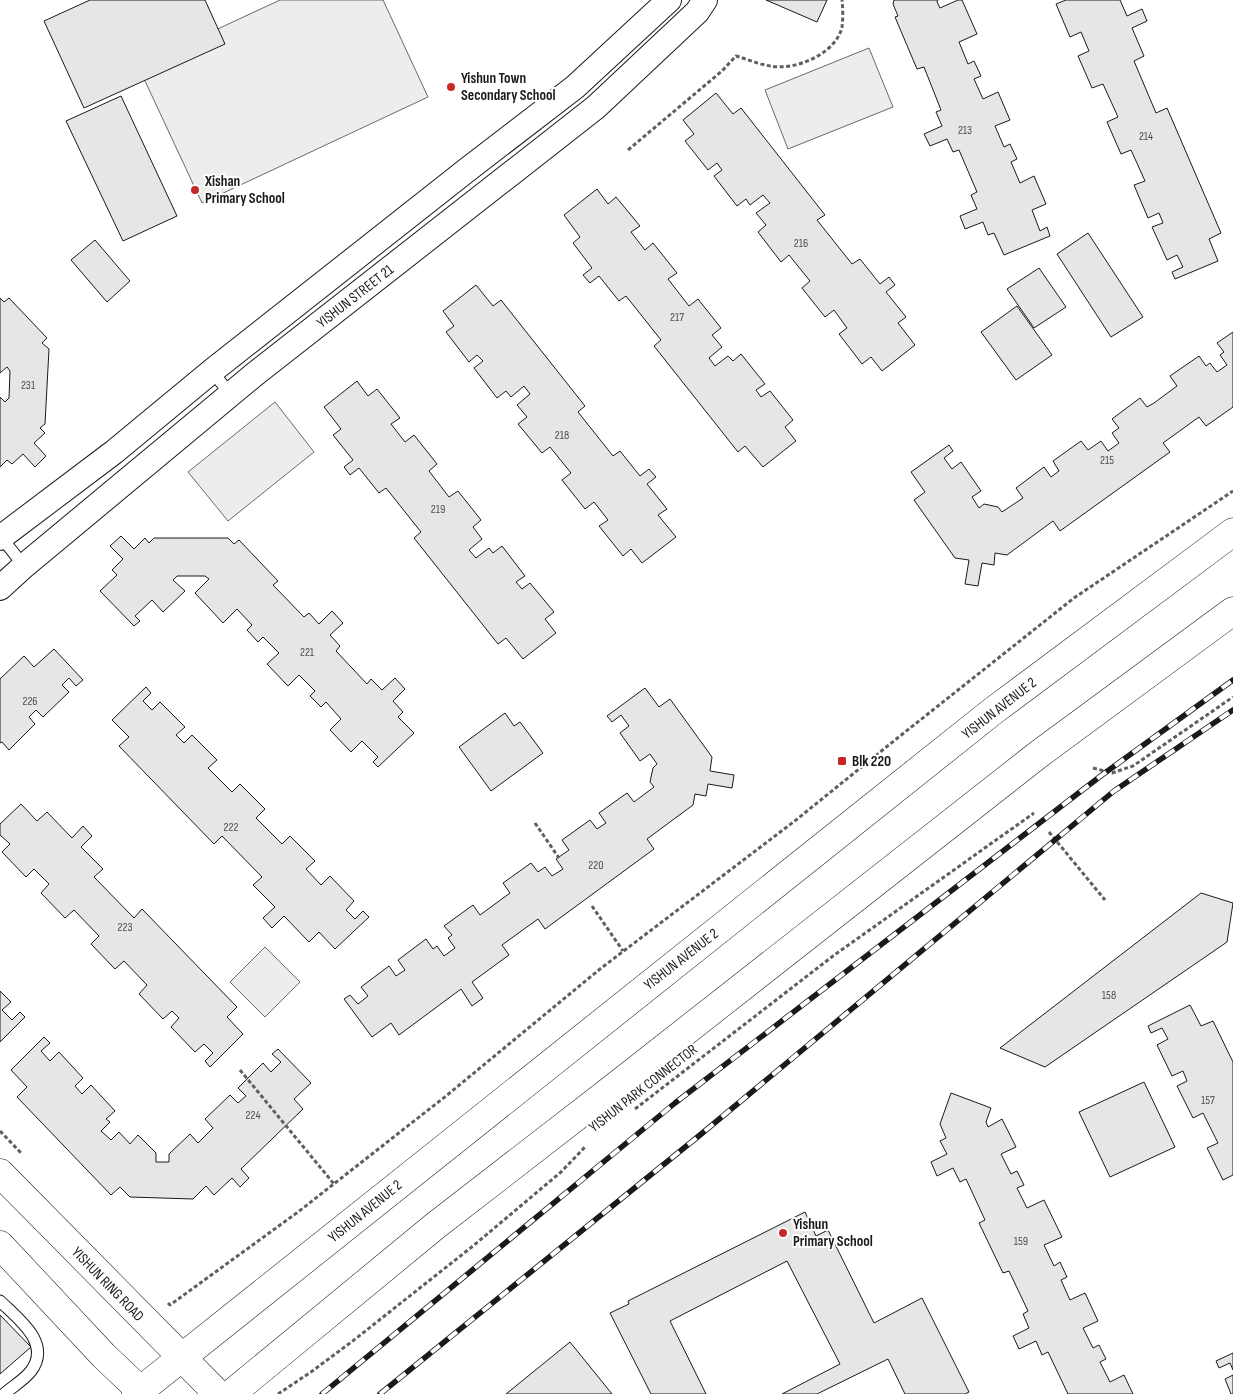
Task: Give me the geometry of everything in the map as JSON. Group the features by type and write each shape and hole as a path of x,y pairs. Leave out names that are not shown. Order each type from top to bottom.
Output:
{"main road":[{"name":"YISHUN AVENUE 2","path":"140,1393 993,712 1233,532"},
{"path":"231,1394 435,1226 1039,754 1233,611"},
{"name":"YISHUN RING ROAD","path":"0,1172 218,1394"},
{"path":"0,1245 140,1393"}],"street":[{"name":"YISHUN STREET 21","path":"0,537 114,452 212,370 467,170 586,97 669,0"},
{"name":"YISHUN STREET 21","path":"0,588 586,97 697,12 705,0"}],"lane":[{"path":"212,370 230,394"},
{"path":"0,537 24,566"},
{"path":"0,1301 30,1331 37,1345 38,1358 30,1372 4,1394"}],"path":[{"path":"628,150 722,71 736,56 771,66 796,66 815,58 835,42 842,28 842,0"},
{"path":"170,1305 334,1184 446,1096 600,969 796,820 1074,598 1233,491"},
{"path":"1093,768 1112,773 1132,766 1233,697"},
{"name":"YISHUN PARK CONNECTOR","path":"629,1113 833,956 1034,813"},
{"path":"535,823 559,858"},
{"path":"1050,832 1106,900"},
{"path":"592,906 623,951"},
{"path":"240,1070 334,1184"},
{"name":"YISHUN PARK CONNECTOR","path":"278,1394 340,1351 473,1246 561,1172 591,1142"}],"shaded area":[{"path":"280,0 383,0 428,97 202,203 138,66"},
{"path":"869,48 893,107 788,149 765,90"},
{"path":"275,402 314,452 228,521 188,472"},
{"path":"265,947 300,982 265,1017 230,982"}],"building":[{"path":"90,0 205,0 225,44 84,108 44,21"},
{"path":"766,0 827,0 817,22"},
{"path":"894,0 938,0 940,8 962,0 977,34 959,42 968,64 974,61 981,76 974,79 983,99 998,92 1010,120 995,126 1004,147 1010,144 1017,159 1011,162 1020,183 1034,176 1046,204 1032,210 1040,231 1047,227 1050,236 1004,255 994,233 988,235 983,222 965,229 960,216 977,209 971,195 977,192 959,150 953,152 947,139 930,146 924,134 942,126 936,112 941,110 924,67 917,69 895,17 898,16 893,4"},
{"path":"1066,0 1120,0 1127,16 1142,9 1147,21 1132,28 1144,56 1134,61 1156,113 1167,108 1221,233 1209,239 1218,261 1175,279 1172,272 1183,267 1177,255 1167,260 1152,227 1163,223 1159,213 1148,218 1134,185 1145,181 1131,150 1121,154 1107,122 1118,117 1103,84 1092,88 1078,56 1089,51 1081,32 1070,37 1056,4"},
{"path":"716,93 733,114 741,108 825,215 817,220 852,264 860,259 880,284 889,277 895,285 886,292 906,317 898,323 915,345 882,371 871,357 862,364 839,334 847,328 834,310 825,317 802,288 810,281 789,255 781,262 758,232 766,225 756,213 770,203 763,195 750,205 746,199 737,206 714,176 722,170 717,163 708,170 685,141 694,134 683,120"},
{"path":"121,96 177,216 123,241 66,121"},
{"path":"597,189 608,204 616,197 640,226 631,232 645,250 653,243 677,273 668,279 689,306 698,299 721,328 712,335 722,347 709,358 715,366 728,356 733,361 741,354 765,384 756,390 761,397 770,391 793,420 785,427 796,441 763,467 745,446 738,452 654,346 661,340 626,296 619,301 599,276 590,283 583,275 592,268 573,243 580,237 564,215"},
{"path":"1088,233 1143,317 1111,337 1057,254"},
{"path":"95,240 130,281 107,302 71,260"},
{"path":"1039,268 1066,307 1034,328 1007,289"},
{"path":"476,285 493,306 501,300 585,406 578,412 613,456 620,451 640,476 649,469 656,477 647,484 667,509 658,515 676,537 642,563 631,549 623,556 599,526 608,520 594,502 585,509 562,480 571,473 550,447 542,453 518,424 527,417 517,405 530,394 524,386 511,397 506,391 497,398 474,368 483,361 477,355 469,362 446,332 454,326 443,311"},
{"path":"0,298 4,302 9,298 47,338 42,343 49,349 45,424 40,428 45,433 34,443 46,456 35,467 23,454 12,464 7,460 0,467 0,397 5,402 9,398 10,371 7,367 0,373"},
{"path":"1017,306 1052,355 1016,380 981,332"},
{"path":"1233,332 1233,407 1206,426 1199,417 1163,443 1170,452 1060,531 1053,521 1007,555 995,553 994,565 982,563 978,586 965,584 969,560 955,558 914,500 925,492 911,472 949,445 953,451 944,458 952,469 961,462 981,491 972,497 979,508 984,504 998,507 1002,512 1023,498 1016,488 1044,467 1051,477 1059,471 1053,461 1081,441 1088,450 1101,441 1108,451 1119,443 1112,433 1119,428 1112,419 1140,398 1147,407 1154,403 1177,386 1170,376 1199,356 1206,366 1210,363 1217,372 1227,365 1220,355 1224,352 1217,343"},
{"path":"357,381 368,396 377,389 400,418 391,424 405,442 414,435 437,464 429,471 449,497 458,491 481,520 473,527 482,539 469,550 476,558 489,548 493,553 502,546 525,576 516,582 522,589 530,583 554,612 545,619 556,633 523,659 506,638 498,644 414,538 421,532 386,488 379,493 359,468 350,475 344,467 353,460 333,435 341,429 324,407"},
{"path":"121,536 134,549 145,538 149,543 154,538 228,538 234,544 239,540 278,581 273,585 304,617 309,613 319,624 332,611 343,623 330,635 340,646 336,651 367,684 371,679 382,690 395,678 405,689 393,701 403,712 398,717 414,733 378,767 373,762 378,757 362,741 351,752 330,730 341,719 326,702 321,707 310,696 315,691 299,675 288,686 267,664 279,653 263,637 258,642 247,630 252,625 237,609 223,623 195,593 209,579 205,576 177,576 173,580 185,591 163,612 152,600 135,616 140,621 134,626 100,591 117,575 112,570 123,559 110,546"},
{"path":"54,649 83,680 76,686 69,678 62,685 69,692 43,717 36,710 29,717 35,724 9,750 2,742 0,743 0,679 24,656 34,667"},
{"path":"146,687 151,693 143,701 152,710 160,702 185,727 176,735 184,743 192,735 217,760 208,768 232,792 240,784 265,809 256,818 282,844 290,836 315,861 306,869 321,885 330,876 354,901 346,910 355,919 363,911 369,917 335,949 319,932 309,942 284,916 272,928 263,918 275,907 253,885 262,877 222,836 214,844 119,746 129,737 112,720"},
{"path":"645,688 659,707 670,699 712,757 710,771 734,775 732,788 708,784 706,796 695,794 693,805 647,839 654,849 545,929 538,919 502,945 509,955 472,982 483,998 472,1006 461,989 399,1035 391,1023 372,1037 344,999 350,995 358,1004 368,996 361,987 389,966 396,976 405,970 398,960 426,939 433,949 437,946 444,956 455,948 448,938 452,935 444,926 473,905 480,915 510,893 503,883 531,863 538,872 545,867 552,876 563,869 556,859 569,850 562,840 590,820 597,829 606,823 599,813 627,793 634,802 654,787 650,782 653,768 657,764 650,754 640,761 620,733 629,726 621,715 612,722 607,716"},
{"path":"505,713 514,726 520,722 543,753 491,791 459,747"},
{"path":"21,804 37,821 47,812 72,838 83,826 92,836 81,847 103,869 94,877 134,918 142,909 237,1007 227,1017 243,1034 210,1067 205,1061 213,1053 204,1044 195,1052 171,1027 179,1018 172,1011 163,1019 139,994 147,985 124,961 115,969 91,944 99,936 74,910 65,918 41,893 49,884 34,869 26,877 2,852 10,844 0,835 0,824"},
{"path":"1201,893 1233,903 1227,942 1045,1067 1000,1048"},
{"path":"0,991 11,1002 2,1010 12,1020 20,1012 25,1017 0,1042"},
{"path":"1190,1005 1201,1026 1213,1021 1233,1062 1233,1175 1223,1180 1207,1148 1218,1143 1203,1113 1193,1118 1177,1086 1187,1081 1183,1071 1172,1076 1157,1045 1168,1039 1162,1028 1151,1033 1148,1026"},
{"path":"44,1037 50,1043 41,1051 50,1061 59,1052 83,1078 75,1086 82,1094 91,1085 115,1111 106,1119 110,1122 101,1131 111,1140 119,1132 130,1144 138,1135 156,1153 156,1162 169,1162 169,1154 190,1134 198,1143 213,1128 205,1119 230,1095 238,1103 246,1096 238,1088 263,1063 271,1072 281,1062 272,1054 278,1049 311,1083 294,1099 303,1109 241,1169 249,1178 240,1187 232,1178 214,1195 206,1186 193,1199 130,1197 120,1187 111,1195 17,1097 27,1087 11,1070"},
{"path":"1144,1082 1175,1147 1110,1177 1079,1112"},
{"path":"951,1093 991,1108 986,1122 988,1127 1002,1119 1016,1147 1001,1154 1011,1174 1017,1171 1024,1185 1017,1188 1027,1208 1044,1200 1062,1237 1044,1245 1054,1266 1060,1262 1067,1277 1061,1280 1070,1300 1085,1293 1098,1321 1083,1328 1093,1348 1099,1345 1106,1359 1100,1362 1110,1382 1124,1375 1133,1394 1068,1394 1048,1352 1042,1355 1036,1341 1019,1349 1013,1336 1029,1328 1023,1314 1028,1311 1009,1271 1003,1273 979,1223 985,1220 966,1179 960,1182 953,1168 937,1176 931,1162 947,1154 940,1141 946,1138 940,1124"},
{"path":"805,1212 816,1236 828,1230 874,1323 922,1298 969,1392 965,1394 905,1394 888,1359 817,1394 782,1394 840,1364 787,1261 670,1321 706,1394 651,1394 610,1313 629,1304 628,1301"},
{"path":"0,1315 31,1347 0,1374"},
{"path":"570,1342 612,1394 506,1394"},
{"path":"1233,1353 1233,1370 1230,1363 1219,1368 1216,1361"},
{"path":"1233,1375 1233,1394 1231,1394 1225,1379"}],"railway":[{"path":"322,1394 675,1103 1102,775 1233,680"},
{"path":"380,1394 700,1135 1114,791 1233,710"}],"place":[{"name":"Yishun Town Secondary School","path":"451,87"},
{"name":"Xishan Primary School","path":"195,190"},
{"name":"Blk 220","path":"842,761"},
{"name":"Yishun Primary School","path":"783,1233"}]}
